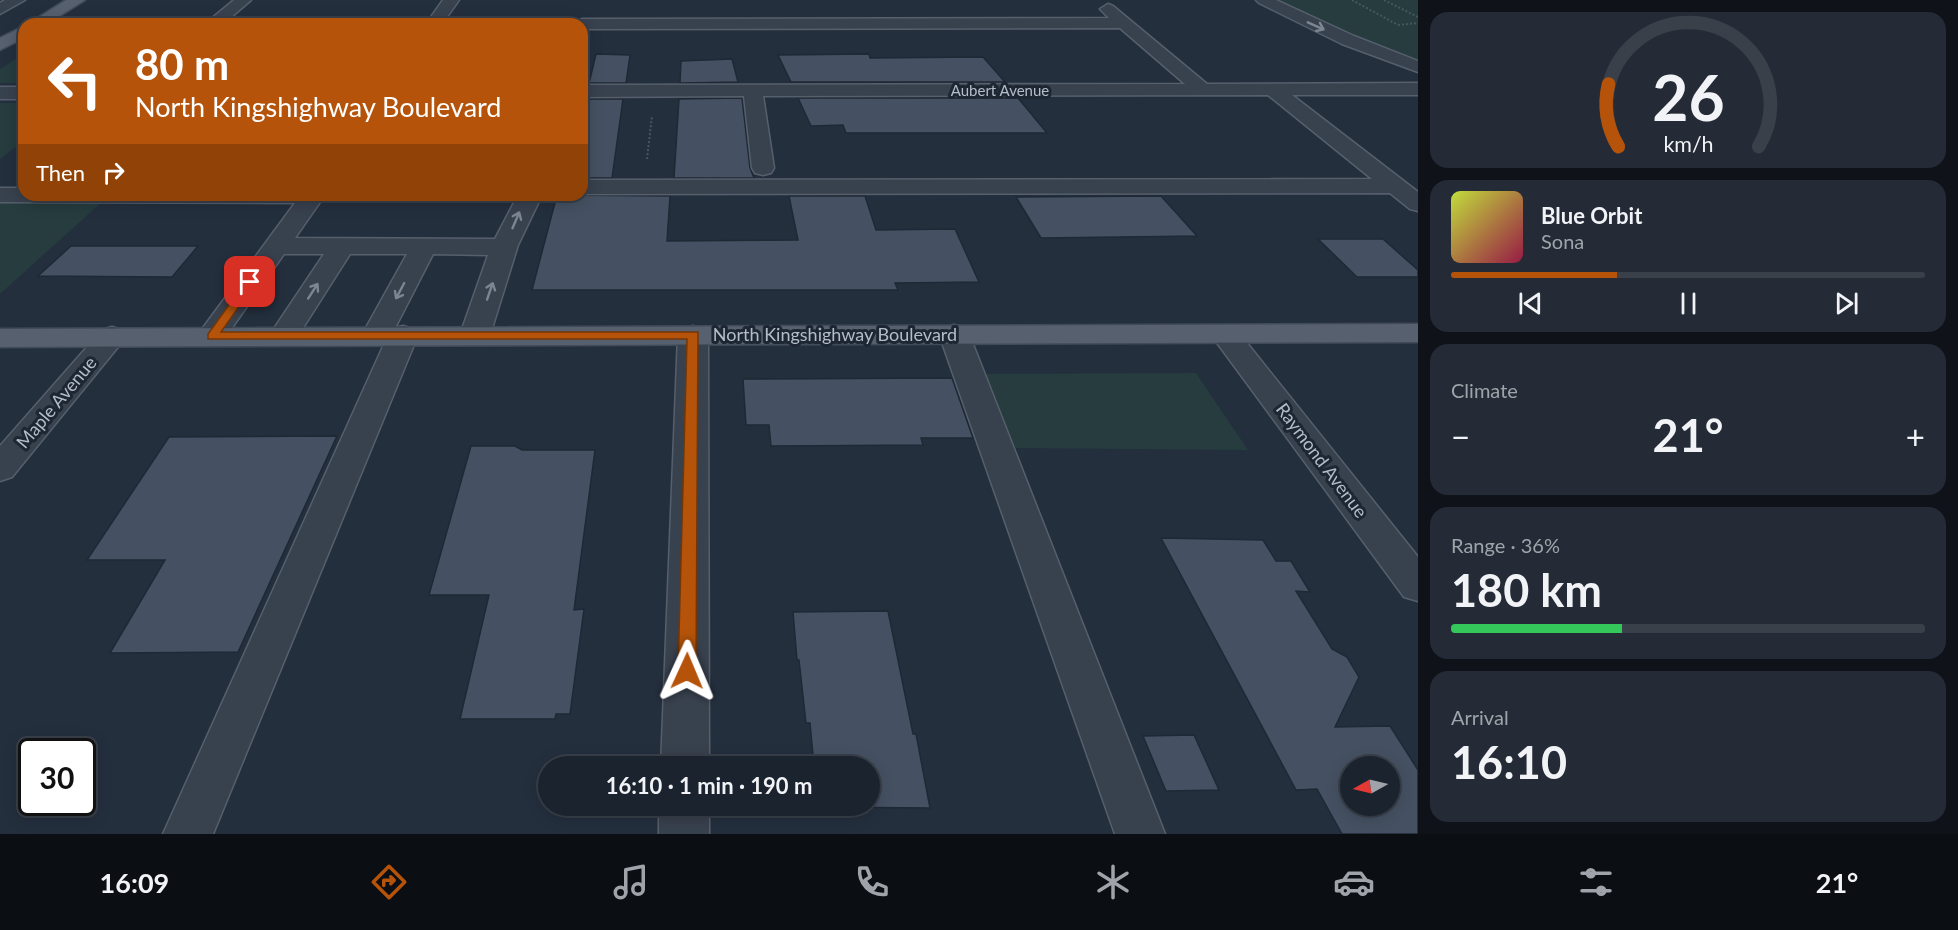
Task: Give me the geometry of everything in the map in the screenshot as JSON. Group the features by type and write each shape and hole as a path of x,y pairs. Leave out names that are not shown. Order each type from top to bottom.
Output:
{"main road":[{"path":"46,18 77,0"},
{"path":"0,45 18,34"},
{"name":"North Kingshighway Boulevard","path":"0,338 1418,333"}],"street":[{"path":"0,9 17,0"},
{"path":"220,18 243,0"},
{"path":"438,18 451,0"},
{"path":"1097,0 1202,89"},
{"path":"1264,0 1348,40 1418,67"},
{"path":"588,24 1124,23"},
{"path":"1272,89 1418,204"},
{"name":"Aubert Avenue","path":"588,91 1418,89"},
{"path":"753,91 763,168"},
{"path":"0,93 18,93"},
{"path":"588,187 1395,186"},
{"path":"0,195 18,195"},
{"path":"212,336 308,201"},
{"path":"475,335 505,248 526,201"},
{"path":"276,246 505,248"},
{"path":"284,336 342,247"},
{"path":"188,834 390,335 423,247"},
{"path":"954,334 1140,834"},
{"name":"Raymond Avenue","path":"1226,334 1418,586"},
{"path":"685,756 693,335"},
{"name":"Maple Avenue","path":"0,469 112,336"},
{"path":"684,816 684,834"}],"path":[{"path":"1352,0 1398,25 1418,23"},
{"path":"1384,0 1418,17"},
{"path":"1396,30 1398,25"},
{"path":"647,160 655,91"}],"green space":[{"path":"1275,0 1418,0 1418,62 1361,40"},
{"path":"18,58 18,83 0,83 0,69"},
{"path":"0,103 18,103 18,146 0,159"},
{"path":"0,200 103,201 0,294"},
{"path":"1196,373 1248,450 1005,448 978,374"}],"building":[{"path":"596,54 630,55 626,83 589,83"},
{"path":"869,54 870,58 983,57 1005,82 791,82 778,55"},
{"path":"732,59 738,82 680,83 681,61"},
{"path":"742,98 750,168 754,178 674,178 679,99"},
{"path":"798,98 1018,98 1047,133 846,133 843,125 811,126"},
{"path":"588,99 623,99 612,178 588,178"},
{"path":"588,195 670,196 667,241 798,240 789,196 865,196 876,230 955,229 979,282 895,283 898,290 532,290 555,201 588,201"},
{"path":"1161,196 1197,236 1041,238 1016,197"},
{"path":"1318,239 1383,239 1418,270 1418,277 1357,277"},
{"path":"71,246 198,246 172,277 38,276"},
{"path":"952,378 973,438 921,438 923,445 771,446 769,425 746,425 743,379"},
{"path":"337,436 238,652 110,653 165,560 87,560 169,437"},
{"path":"471,446 515,446 522,450 595,450 574,610 584,609 570,714 556,714 555,719 460,719 489,595 429,595"},
{"path":"1161,538 1263,540 1276,561 1291,561 1310,592 1296,591 1332,649 1347,657 1359,677 1335,727 1390,726 1418,770 1418,834 1342,834 1317,789 1296,790"},
{"path":"888,611 930,808 880,808 880,756 813,756 810,723 806,723 799,660 797,660 793,612"},
{"path":"1194,735 1219,790 1166,791 1143,736"}],"route":[{"path":"250,282 212,336 693,335 687,671"}]}
